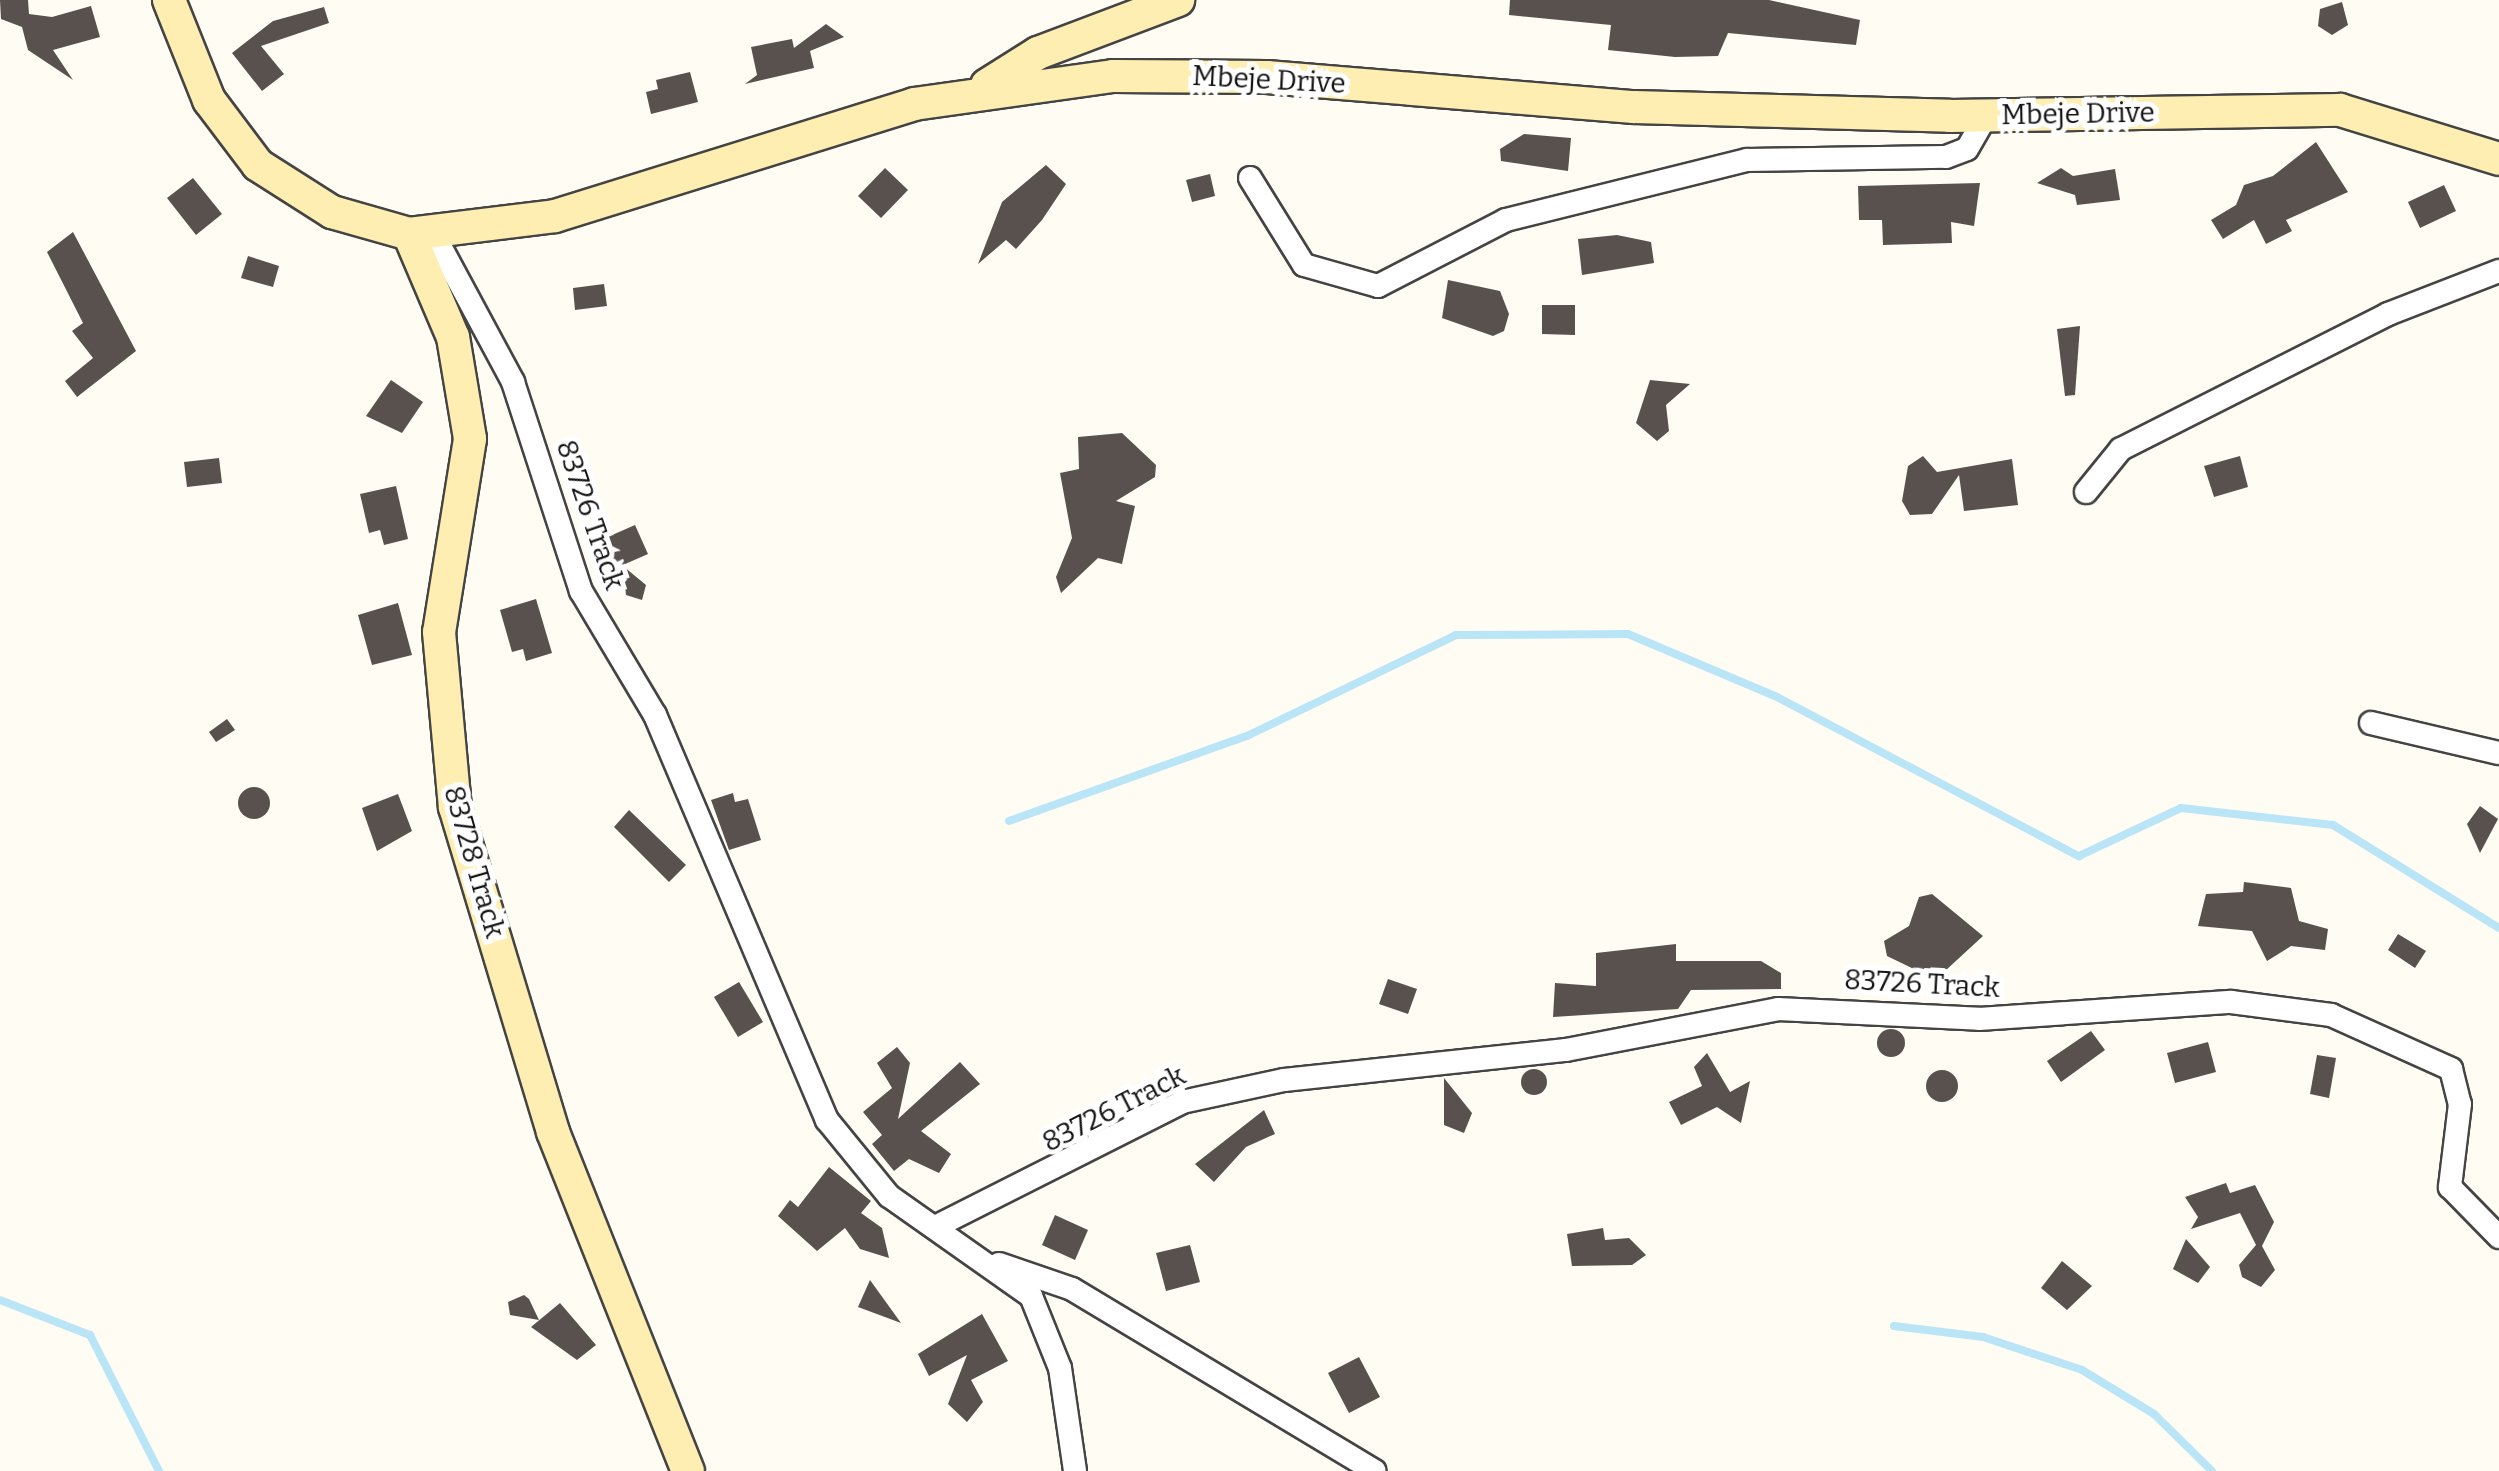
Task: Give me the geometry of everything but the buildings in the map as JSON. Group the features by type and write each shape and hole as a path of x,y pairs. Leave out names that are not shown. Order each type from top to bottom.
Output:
{"street":[{"name":"Mbeje Drive","path":"169,0 209,100 258,165 332,212 421,234 555,216 979,91 1198,76 1634,107 1987,115 2340,110 2498,158"},
{"path":"979,91 1038,53 1178,0"},
{"path":"1250,178 1304,265 1378,286 1506,220 1747,160 1958,154 1987,115"},
{"name":"83726 Track","path":"421,234 513,382 580,591 655,715 827,1120 889,1196 939,1225 1206,1095 1566,1050 1778,1009 1979,1020 2278,1004 2438,1058 2460,1104 2450,1187 2499,1236"},
{"name":"83728 Track","path":"421,234 454,337 470,439 439,632 455,807 552,1132 688,1471"},
{"path":"2086,492 2121,449 2388,314 2499,271"},
{"path":"2372,722 2499,753"},
{"path":"939,1225 994,1264 1047,1326 1075,1471"},
{"path":"994,1264 1072,1289 1375,1471"}],"waterway":[{"path":"1009,821 1247,736 1456,635 1628,634 1775,696 2079,856 2181,808 2333,825 2499,928"},
{"path":"0,1300 90,1335 159,1471"},
{"path":"1894,1326 1983,1337 2082,1370 2154,1414 2212,1471"}]}
